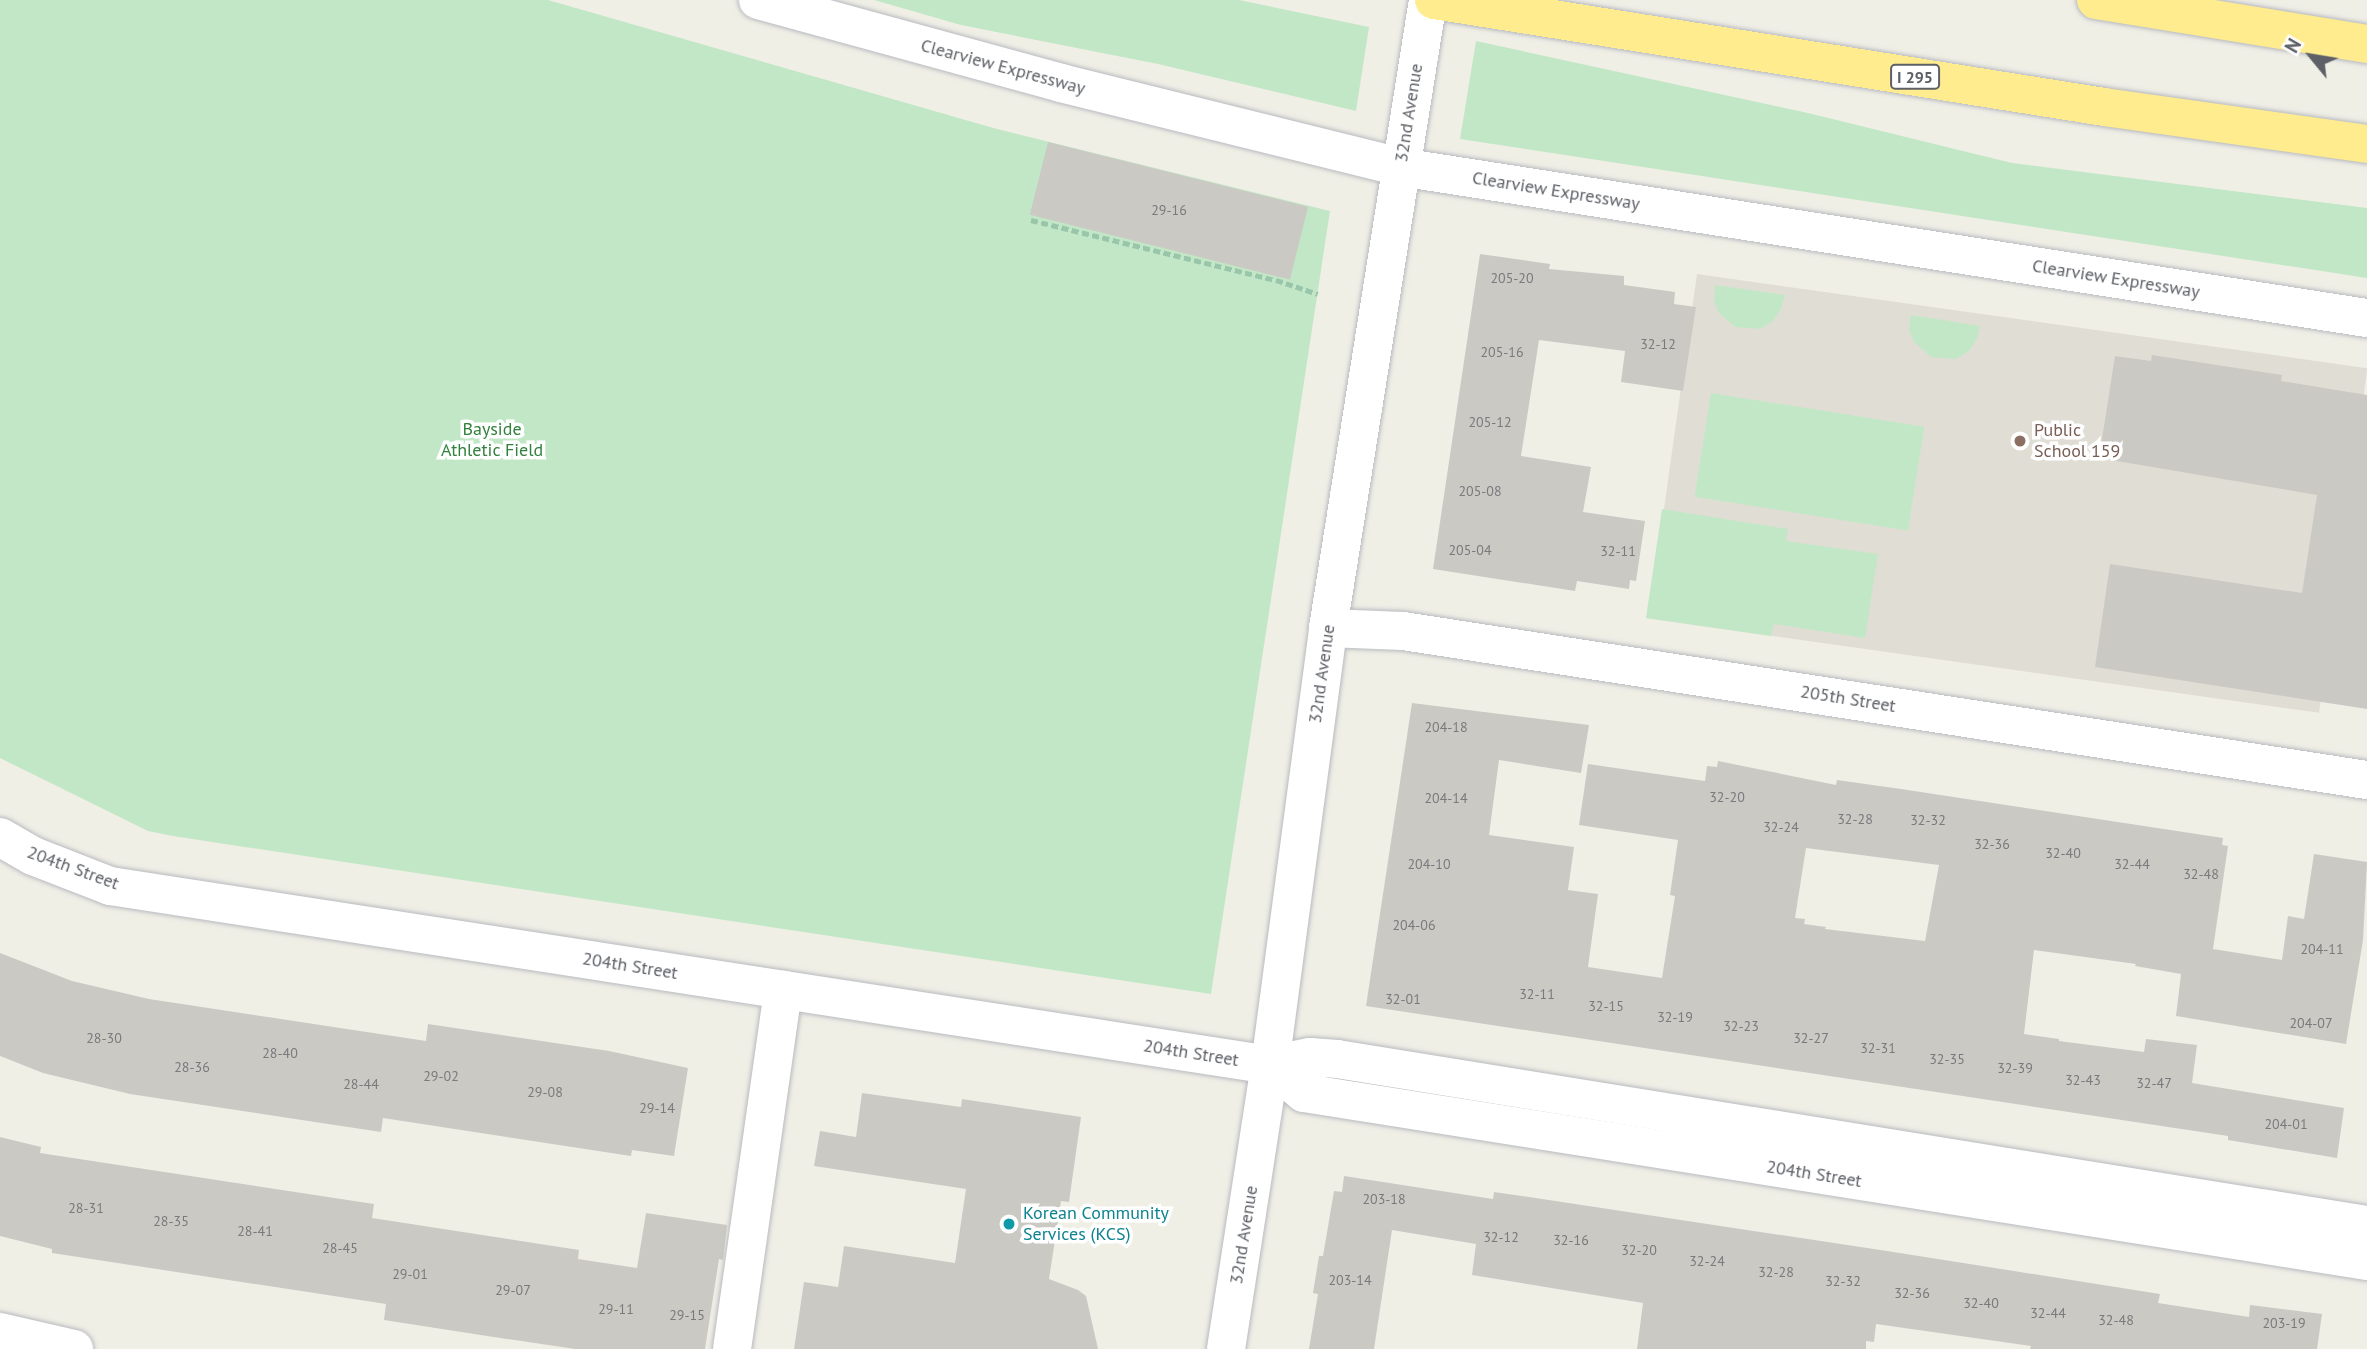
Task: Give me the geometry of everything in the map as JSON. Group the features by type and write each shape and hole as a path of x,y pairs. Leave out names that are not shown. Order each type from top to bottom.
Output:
{"highway":[{"name":"I 295","path":"1434,0 2104,107 2367,144"},
{"path":"2096,0 2367,44"},
{"path":"2104,107 2367,165"}],"street":[{"name":"Clearview Expressway","path":"758,0 1061,83 1400,167 2367,318"},
{"name":"32nd Avenue","path":"1226,1349 1270,1065 1328,628 1428,0"},
{"name":"205th Street","path":"1328,628 1404,631 2367,779"},
{"name":"204th Street","path":"0,837 33,856 110,886 1270,1065 1310,1056 1337,1059 2367,1224"},
{"path":"732,1349 783,990"},
{"name":"204th Street","path":"1270,1065 1304,1093 2367,1261"},
{"path":"0,1332 74,1349"}],"path":[{"path":"1031,220 1276,280 1318,294"}],"shaded area":[{"name":"Public School 159","path":"1697,274 2367,368 2319,713 1649,619"}],"green space":[{"name":"Bayside Athletic Field","path":"0,0 548,0 997,129 1330,211 1211,994 173,836 148,831 0,758"},
{"path":"874,0 1239,0 1369,27 1356,111 1158,64 961,25"},
{"path":"1476,41 1808,113 2012,163 2367,208 2367,278 1460,139"},
{"path":"1715,285 1785,295 1774,320 1761,329 1735,327 1718,312 1714,300"},
{"path":"1911,315 1980,326 1977,339 1969,351 1956,359 1931,357 1914,342 1909,330"},
{"path":"1711,393 1924,427 1908,530 1695,497"},
{"path":"1662,509 1788,529 1786,541 1878,554 1865,638 1774,624 1771,636 1646,618"}],"building":[{"path":"1048,142 1308,207 1290,280 1030,215"},
{"path":"1480,254 1550,264 1549,269 1624,276 1624,285 1675,292 1674,304 1696,307 1683,391 1621,382 1625,351 1539,340 1521,456 1591,467 1583,512 1645,521 1636,581 1630,580 1629,589 1577,581 1575,591 1433,569"},
{"name":"Public School 159","path":"2152,355 2282,375 2281,381 2367,395 2367,709 2095,667 2110,564 2302,593 2317,495 2099,458 2115,356 2151,361"},
{"path":"1412,703 1589,725 1581,773 1499,760 1489,835 1574,847 1568,890 1598,894 1588,967 1662,978 1675,896 1670,895 1678,840 1579,825 1588,764 1705,781 1707,766 1717,767 1718,761 1836,785 1837,780 2223,838 2222,845 2228,846 2213,949 2282,960 2288,916 2304,919 2314,854 2367,862 2363,940 2346,1044 2176,1016 2181,974 2135,966 2136,964 2034,950 2024,1034 2144,1052 2146,1039 2197,1045 2192,1083 2344,1108 2337,1158 2228,1140 2228,1136 1366,1006","holes":["1806,848 1939,865 1925,941 1825,929 1826,927 1804,924 1805,919 1795,918"]},
{"path":"0,953 72,981 149,999 426,1041 428,1024 609,1051 688,1068 674,1156 632,1150 631,1156 383,1118 381,1132 130,1094 43,1073 0,1056"},
{"name":"Korean Community Services (KCS)","path":"862,1093 961,1107 962,1099 1081,1117 1069,1202 1061,1201 1049,1279 1078,1290 1086,1296 1098,1349 794,1349 804,1282 838,1287 844,1246 955,1263 966,1189 814,1166 820,1131 856,1137"},
{"path":"0,1137 41,1147 40,1153 374,1204 372,1218 579,1250 578,1259 637,1268 646,1213 727,1225 723,1260 719,1259 705,1349 575,1349 384,1320 386,1304 52,1253 52,1249 0,1236"},
{"path":"1344,1176 1493,1199 1494,1192 1887,1251 2160,1294 2158,1303 2249,1317 2250,1305 2322,1314 2317,1349 2030,1349 2031,1346 1876,1324 1874,1342 1866,1341 1866,1349 1637,1349 1643,1303 1472,1275 1476,1244 1392,1230 1374,1349 1309,1349 1318,1294 1313,1293 1319,1256 1323,1256 1334,1191 1342,1192"}],"place":[{"name":"Public School 159","path":"2020,441"},
{"name":"Korean Community Services (KCS)","path":"1009,1224"}]}
